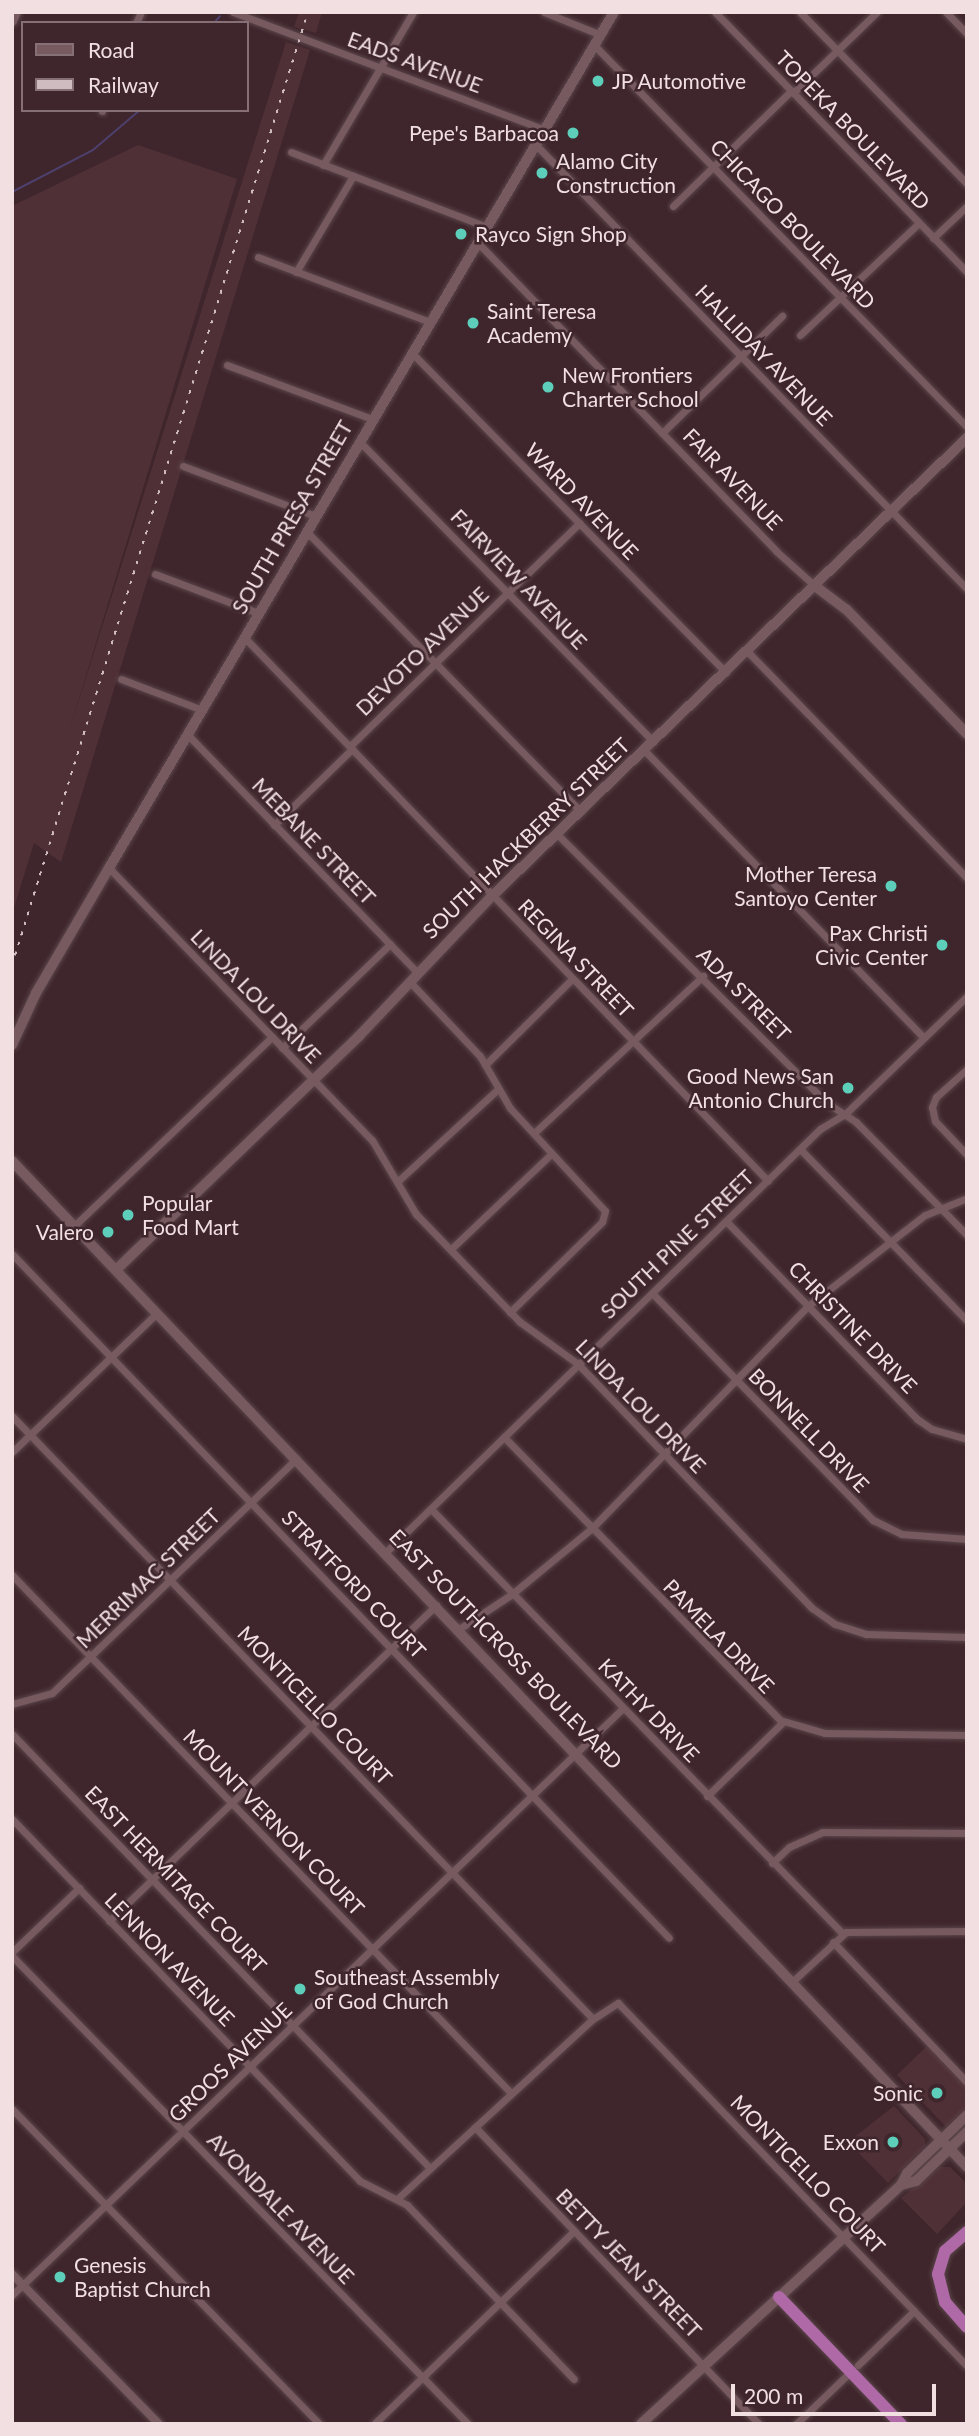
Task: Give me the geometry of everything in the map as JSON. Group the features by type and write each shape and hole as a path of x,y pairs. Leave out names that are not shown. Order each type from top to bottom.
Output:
{"highway":[{"path":"967,2232 946,2251 938,2274 945,2301 967,2328"},
{"path":"779,2297 901,2424"}],"main road":[{"path":"12,21 16,12"},
{"name":"SOUTH PRESA STREET","path":"12,1045 36,993 187,733 614,12"},
{"name":"SOUTH HACKBERRY STREET","path":"116,1270 314,1080 492,896 967,438"},
{"name":"FAIR AVENUE","path":"815,586 846,609 967,734"},
{"name":"EAST SOUTHCROSS BOULEVARD","path":"12,1161 578,1752 967,2166"},
{"path":"640,2424 901,2185 967,2115"},
{"path":"901,2185 916,2181 967,2132"}],"street":[{"name":"EADS AVENUE","path":"233,12 545,130"},
{"path":"323,165 413,12"},
{"path":"544,12 601,35"},
{"name":"TOPEKA BOULEVARD","path":"715,12 967,272"},
{"path":"800,12 967,184"},
{"path":"673,205 877,12"},
{"path":"946,12 967,34"},
{"name":"CHICAGO BOULEVARD","path":"595,46 967,427"},
{"name":"HALLIDAY AVENUE","path":"536,145 967,589"},
{"path":"290,152 487,227"},
{"path":"296,272 353,176"},
{"path":"933,238 967,206"},
{"path":"800,335 919,223"},
{"name":"FAIR AVENUE","path":"478,243 815,586"},
{"path":"258,257 430,322"},
{"path":"662,433 782,316"},
{"name":"WARD AVENUE","path":"412,353 726,673"},
{"path":"227,365 372,419"},
{"name":"FAIRVIEW AVENUE","path":"359,441 654,742"},
{"path":"183,466 315,516"},
{"name":"DEVOTO AVENUE","path":"274,825 435,662 579,523"},
{"path":"306,531 581,812"},
{"path":"155,574 258,612"},
{"name":"REGINA STREET","path":"244,637 768,1181"},
{"path":"748,652 967,878"},
{"path":"121,679 202,710"},
{"name":"MEBANE STREET","path":"187,733 417,972"},
{"path":"645,751 924,1038"},
{"name":"ADA STREET","path":"557,834 661,942 703,976 821,1097 845,1114 967,1235"},
{"name":"LINDA LOU DRIVE","path":"109,868 372,1140 416,1214 510,1312 578,1364 827,1620 866,1634 967,1637"},
{"path":"282,1048 390,944"},
{"path":"534,1133 703,976"},
{"path":"485,1065 572,979"},
{"path":"408,981 485,1065 498,1089 551,1154 603,1206 605,1215 510,1312"},
{"name":"SOUTH PINE STREET","path":"386,1552 800,1149 831,1120 845,1114 967,996"},
{"path":"74,1226 271,1037"},
{"path":"967,1069 932,1107 935,1121 967,1155"},
{"path":"398,1181 498,1089"},
{"path":"800,1149 967,1321"},
{"path":"451,1250 551,1154"},
{"path":"459,1629 512,1594 592,1528 666,1455 735,1379 808,1306 889,1242 940,1208 967,1198"},
{"name":"CHRISTINE DRIVE","path":"726,1221 917,1419 932,1429 967,1439"},
{"name":"STRATFORD COURT","path":"12,1254 534,1794 669,1938"},
{"name":"BONNELL DRIVE","path":"652,1293 873,1520 902,1534 967,1539"},
{"path":"12,1452 157,1312"},
{"name":"MONTICELLO COURT","path":"12,1416 593,2020 612,2005 624,2007 967,2366"},
{"name":"PAMELA DRIVE","path":"504,1437 763,1707 783,1722 825,1733 967,1735"},
{"name":"MERRIMAC STREET","path":"12,1704 45,1698 92,1657 296,1458"},
{"name":"KATHY DRIVE","path":"430,1509 843,1934"},
{"name":"MOUNT VERNON COURT","path":"12,1575 511,2094"},
{"path":"110,1921 436,1604"},
{"name":"GROOS AVENUE","path":"12,2295 623,1708"},
{"path":"707,1796 783,1722"},
{"name":"EAST HERMITAGE COURT","path":"12,1734 430,2168"},
{"name":"LENNON AVENUE","path":"12,1819 365,2186 397,2199 574,2379"},
{"path":"772,1863 789,1847 822,1832 967,1833"},
{"path":"12,1954 79,1888"},
{"path":"794,1980 843,1934 967,1931"},
{"path":"833,1942 967,2082"},
{"name":"AVONDALE AVENUE","path":"12,1954 468,2424"},
{"path":"397,2199 593,2020"},
{"path":"12,2109 318,2424"},
{"name":"BETTY JEAN STREET","path":"475,2127 759,2424"},
{"path":"374,2424 574,2231"},
{"path":"12,2274 159,2424"},
{"path":"858,2365 914,2311"},
{"path":"796,2424 846,2376"}],"shaded area":[{"path":"299,12 322,12 316,33 294,27"},
{"path":"286,42 310,50 61,862 34,843 12,914 12,206 138,145 237,179 68,735"},
{"path":"927,2046 967,2087 967,2107 946,2127 897,2075"},
{"path":"894,2106 925,2139 925,2146 888,2183 848,2142"},
{"path":"939,2167 950,2167 967,2184 967,2202 937,2234 901,2198"}],"waterway":[{"path":"216,21 220,16"},
{"path":"12,192 93,150 138,112"}],"railway":[{"path":"12,965 308,12"}],"place":[{"name":"JP Automotive","path":"598,81"},
{"name":"Pepe's Barbacoa","path":"573,133"},
{"name":"Alamo City Construction","path":"542,173"},
{"name":"Rayco Sign Shop","path":"461,234"},
{"name":"Saint Teresa Academy","path":"473,323"},
{"name":"New Frontiers Charter School","path":"548,387"},
{"name":"Mother Teresa Santoyo Center","path":"891,886"},
{"name":"Pax Christi Civic Center","path":"942,945"},
{"name":"Good News San Antonio Church","path":"848,1088"},
{"name":"Popular Food Mart","path":"128,1215"},
{"name":"Valero","path":"108,1232"},
{"name":"Southeast Assembly of God Church","path":"300,1989"},
{"name":"Sonic","path":"937,2093"},
{"name":"Exxon","path":"893,2142"},
{"name":"Genesis Baptist Church","path":"60,2277"}]}
